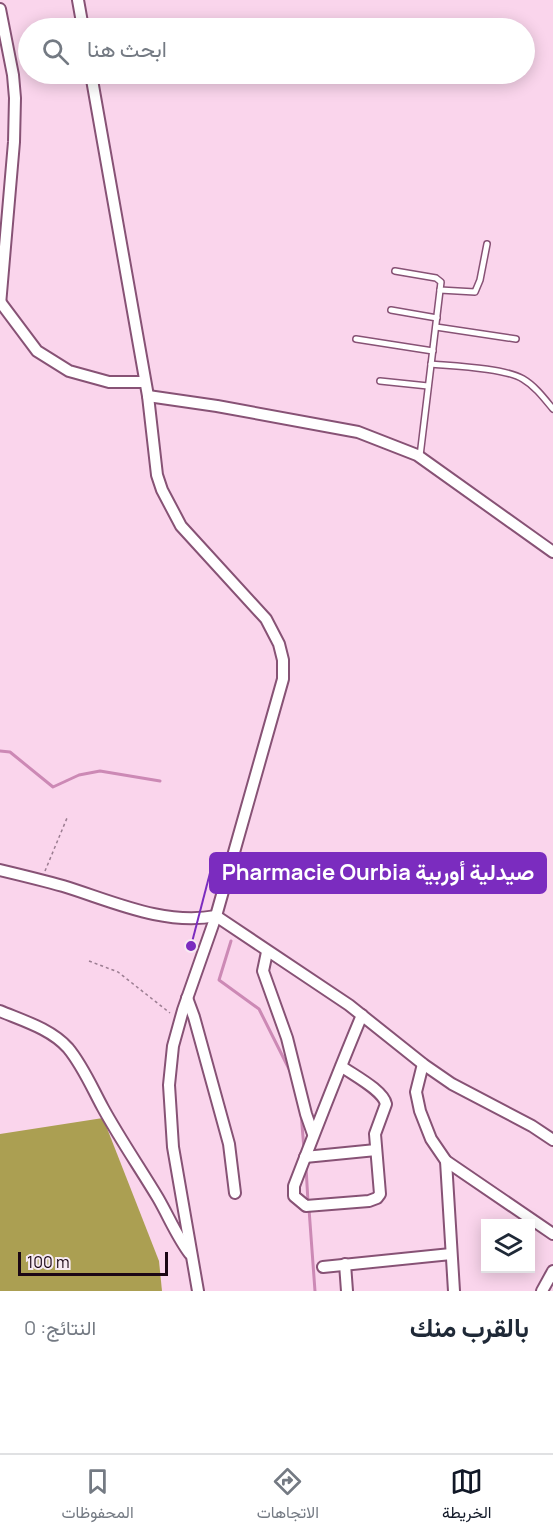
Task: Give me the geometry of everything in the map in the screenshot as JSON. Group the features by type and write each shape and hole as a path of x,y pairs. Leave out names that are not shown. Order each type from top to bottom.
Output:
{"street":[{"path":"78,0 81,18"},
{"path":"0,9 15,98 14,142 0,304 37,351 69,371 109,382 145,382"},
{"path":"93,84 148,396 157,475 170,508 181,526 266,619 276,638 283,660 283,679 216,916 173,1046 169,1084 170,1125 198,1291"},
{"path":"148,396 217,406 358,432 402,448 420,457 553,552"},
{"path":"0,870 153,914 195,920 216,916 362,1015 423,1064 553,1140"},
{"path":"267,952 263,971 287,1038 313,1134"},
{"path":"187,999 229,1143 235,1193"},
{"path":"0,1011 34,1024 52,1034 68,1048 192,1257"},
{"path":"341,1066 376,1090 386,1100 375,1134 381,1188 377,1198 369,1201 306,1206 294,1196 294,1186 313,1134 341,1066 362,1015"},
{"path":"423,1064 416,1092 420,1111 431,1139 446,1161 553,1234"},
{"path":"306,1156 376,1150"},
{"path":"446,1161 454,1291"},
{"path":"323,1267 452,1254"},
{"path":"345,1264 347,1291"},
{"path":"542,1291 553,1271"}],"lane":[{"path":"440,290 475,292 488,244"},
{"path":"395,271 436,278 441,282 420,457"},
{"path":"391,310 437,318"},
{"path":"436,327 516,339"},
{"path":"356,339 433,351"},
{"path":"431,364 487,370 522,378 553,409"},
{"path":"380,381 428,386"}],"path":[{"path":"41,880 67,818"},
{"path":"89,961 118,972 180,1022"}],"shaded area":[{"path":"103,1118 159,1261 162,1291 0,1291 0,1134"}],"waterway":[{"path":"0,751 10,752 53,787 79,775 100,771 160,781"},
{"path":"231,941 219,980 259,1009 291,1073"},
{"path":"301,1113 304,1149"},
{"path":"306,1167 308,1202"},
{"path":"309,1209 315,1291"}],"place":[{"name":"Pharmacie Ourbia صيدلية أوربية","path":"191,946"}]}
